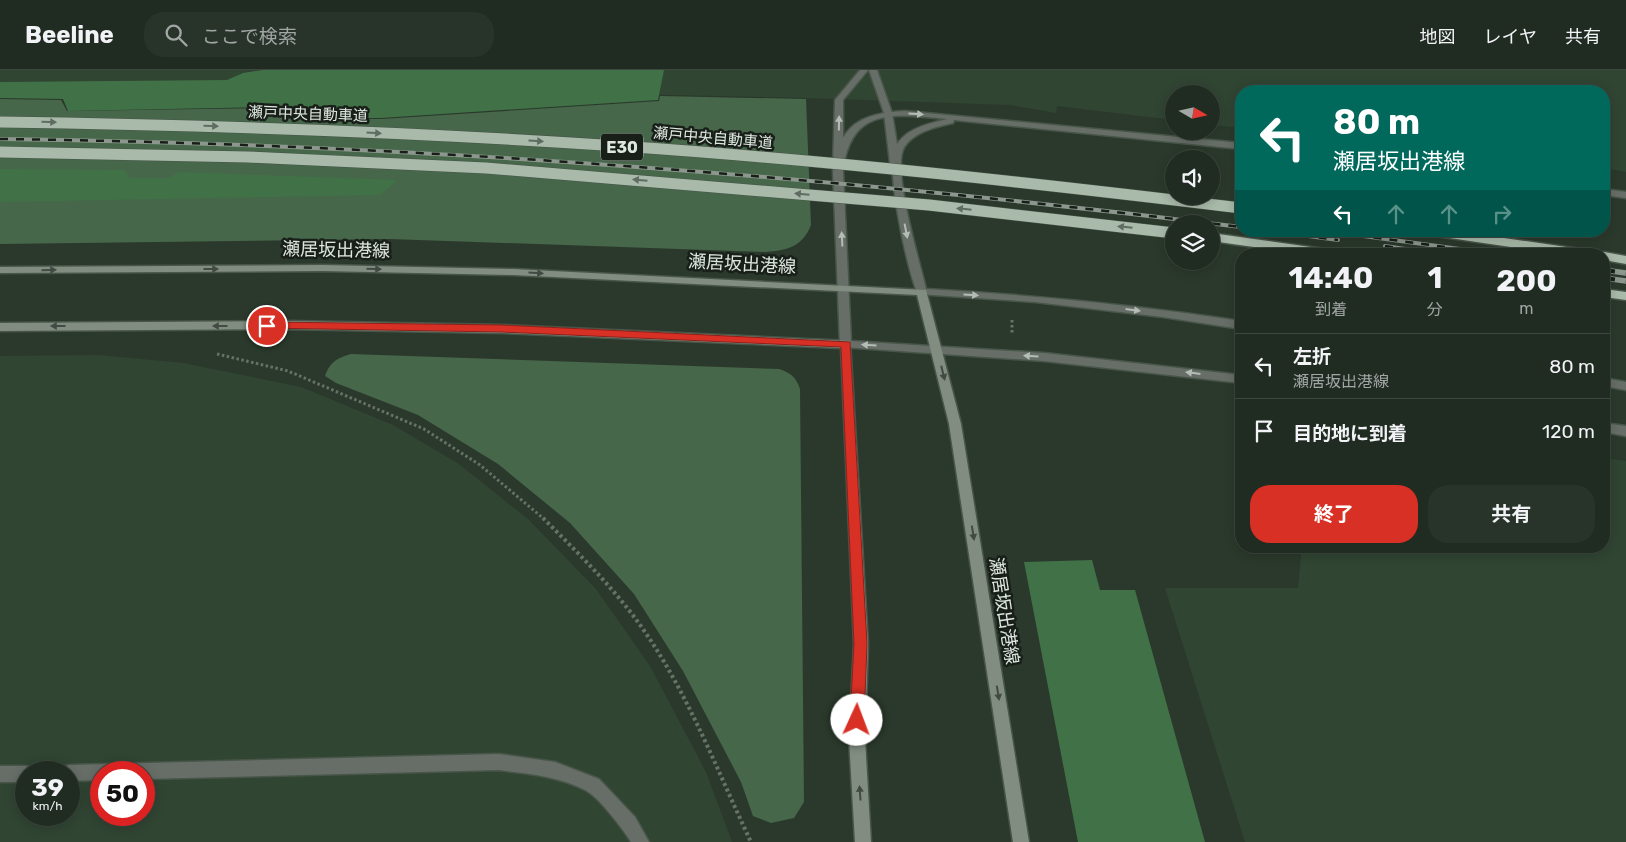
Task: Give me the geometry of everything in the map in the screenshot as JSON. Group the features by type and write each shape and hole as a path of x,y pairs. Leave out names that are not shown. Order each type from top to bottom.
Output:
{"highway":[{"name":"瀬戸中央自動車道","path":"0,122 267,128 494,138 720,154 931,174 1235,207"},
{"name":"E30","path":"0,152 248,158 486,168 929,205 1165,232"},
{"path":"1470,237 1546,248"},
{"path":"1220,238 1289,248"},
{"path":"1610,257 1626,260"},
{"path":"1610,293 1626,296"}],"main road":[{"name":"瀬居坂出港線","path":"0,270 323,268 513,272 922,292 956,424 1021,842"},
{"path":"0,327 287,325 502,328 846,344 860,644 856,738 863,842"}],"street":[{"path":"864,70 839,100 838,172 846,344 1044,357 1235,378"},
{"path":"873,70 888,114 906,233 922,292 1035,299 1235,324"},
{"path":"838,172 842,148 848,135 858,125 888,114 922,114 1235,145"},
{"path":"895,163 898,150 920,130 944,122 978,120"},
{"path":"1610,193 1626,195"},
{"path":"1610,383 1626,386"},
{"path":"1610,429 1626,431"},
{"path":"80,773 499,762 555,770 593,785 629,823 641,842"},
{"path":"0,774 15,774"}],"path":[{"path":"1012,314 1012,342"},
{"path":"217,354 288,371 424,429 480,465 532,507 596,571 638,622 680,691 751,842"}],"shaded area":[{"path":"0,70 1626,70 1626,172 1610,169 1610,85 1235,85 1235,127 1220,126 1220,85 1165,85 1165,119 1057,106 1056,113 1010,105 622,94 0,92"},
{"path":"660,96 806,99 811,225 799,243 781,250 766,252 390,239 0,244 0,99 61,100 67,111 271,108 285,119 381,119 659,101"},
{"path":"351,354 779,369 787,372 797,381 800,389 804,802 794,818 771,823 753,816 741,782 683,671 634,594 570,523 498,464 418,415 336,383 325,376 329,367 335,361"},
{"path":"99,355 183,363 301,387 393,425 459,464 529,520 596,589 650,666 706,772 732,842 0,842 0,356"},
{"path":"1610,459 1626,461 1626,842 1245,842 1165,588 1298,588 1301,553 1610,553"}],"green space":[{"path":"263,70 664,70 658,100 381,118 286,118 272,107 68,111 63,99 0,98 0,82 227,80 243,73"},
{"path":"0,169 124,170 130,178 169,178 179,172 398,180 380,195 0,202"},
{"path":"1092,560 1100,590 1135,590 1205,842 1078,842 1024,562"}],"railway":[{"path":"0,139 156,142 311,148 622,166 932,192 1235,226"},
{"path":"1316,237 1338,240"},
{"path":"1371,237 1452,248"},
{"path":"1385,246 1398,248"},
{"path":"1610,271 1626,273"},
{"path":"1610,279 1626,281"}],"route":[{"path":"267,326 502,328 846,344 860,644 857,720"}]}
